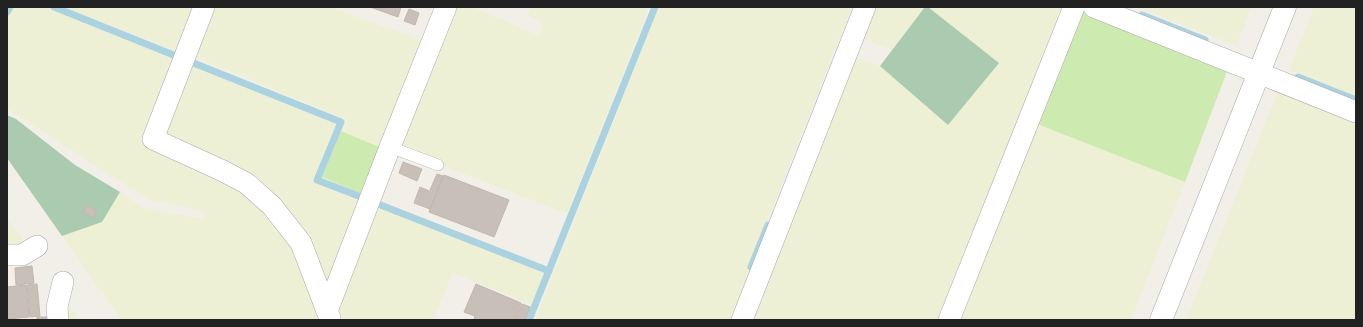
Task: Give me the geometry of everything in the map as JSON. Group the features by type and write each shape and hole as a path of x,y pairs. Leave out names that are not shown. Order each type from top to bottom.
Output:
{"street":[{"path":"204,7 152,139 246,183 272,206 301,243 329,315"},
{"path":"329,315 390,147 446,7"},
{"path":"742,320 865,7"},
{"path":"949,320 1074,7"},
{"path":"1094,7 1356,112"},
{"path":"1161,320 1285,7"},
{"path":"7,255 22,255 37,246"},
{"path":"58,320 57,307 63,282"}],"lane":[{"path":"390,147 438,165"}],"green space":[{"path":"14,7 46,7 176,60 147,142 242,186 298,247 323,320 121,320 62,236 102,222 120,192 144,208 204,219 204,211 149,200 7,109 7,18"},
{"path":"64,7 200,7 181,53"},
{"path":"209,7 336,7 336,9 426,42 384,149 341,131 346,119 190,55"},
{"path":"453,7 472,7 538,35 543,22 528,16 531,7 649,7 567,214 398,148"},
{"path":"659,7 852,7 746,275 749,276 732,320 535,320"},
{"path":"875,7 925,7 892,50 862,38"},
{"path":"925,7 928,7 999,63 948,125 880,66"},
{"path":"928,7 1066,7 943,320 749,320 855,57 880,66 948,125 999,63"},
{"path":"1138,7 1252,7 1236,46"},
{"path":"1314,7 1356,7 1356,96 1289,70"},
{"path":"1078,9 1228,69 1185,182 1032,122"},
{"path":"186,64 336,124 312,182 360,201 326,293 276,203 164,139"},
{"path":"1278,91 1356,122 1356,320 1186,320"},
{"path":"7,115 16,119 75,165 120,192 102,222 62,236 7,158"},
{"path":"1032,122 1185,182 1131,320 954,320"},
{"path":"341,131 384,149 364,195 322,177"},
{"path":"375,205 545,273 531,304 453,273 433,320 346,320 342,318 335,307"},
{"path":"7,218 23,238 18,251 7,250"},
{"path":"63,296 80,320 61,320"}],"building":[{"path":"370,7 401,7 398,17"},
{"path":"409,9 419,13 415,25 404,21"},
{"path":"403,162 422,169 417,181 399,173"},
{"path":"437,174 443,176 436,193 430,190"},
{"path":"444,175 509,200 494,237 429,212"},
{"path":"420,187 436,194 430,209 414,203"},
{"path":"87,205 97,211 93,218 83,212"},
{"path":"32,266 34,283 16,285 15,268"},
{"path":"37,284 40,316 30,317 27,285"},
{"path":"476,284 521,303 514,320 474,320 475,316 464,312"},
{"path":"26,285 29,317 7,319 7,287"},
{"path":"522,304 530,307 525,320 515,320"},
{"path":"37,317 49,317 49,320 37,320"}],"waterway":[{"path":"7,12 10,7"},
{"path":"54,7 176,56"},
{"path":"529,320 655,7"},
{"path":"1142,15 1205,40"},
{"path":"191,62 341,122 317,180 361,197"},
{"path":"1298,77 1356,100"},
{"path":"378,204 549,271"},
{"path":"751,267 768,225"}]}
